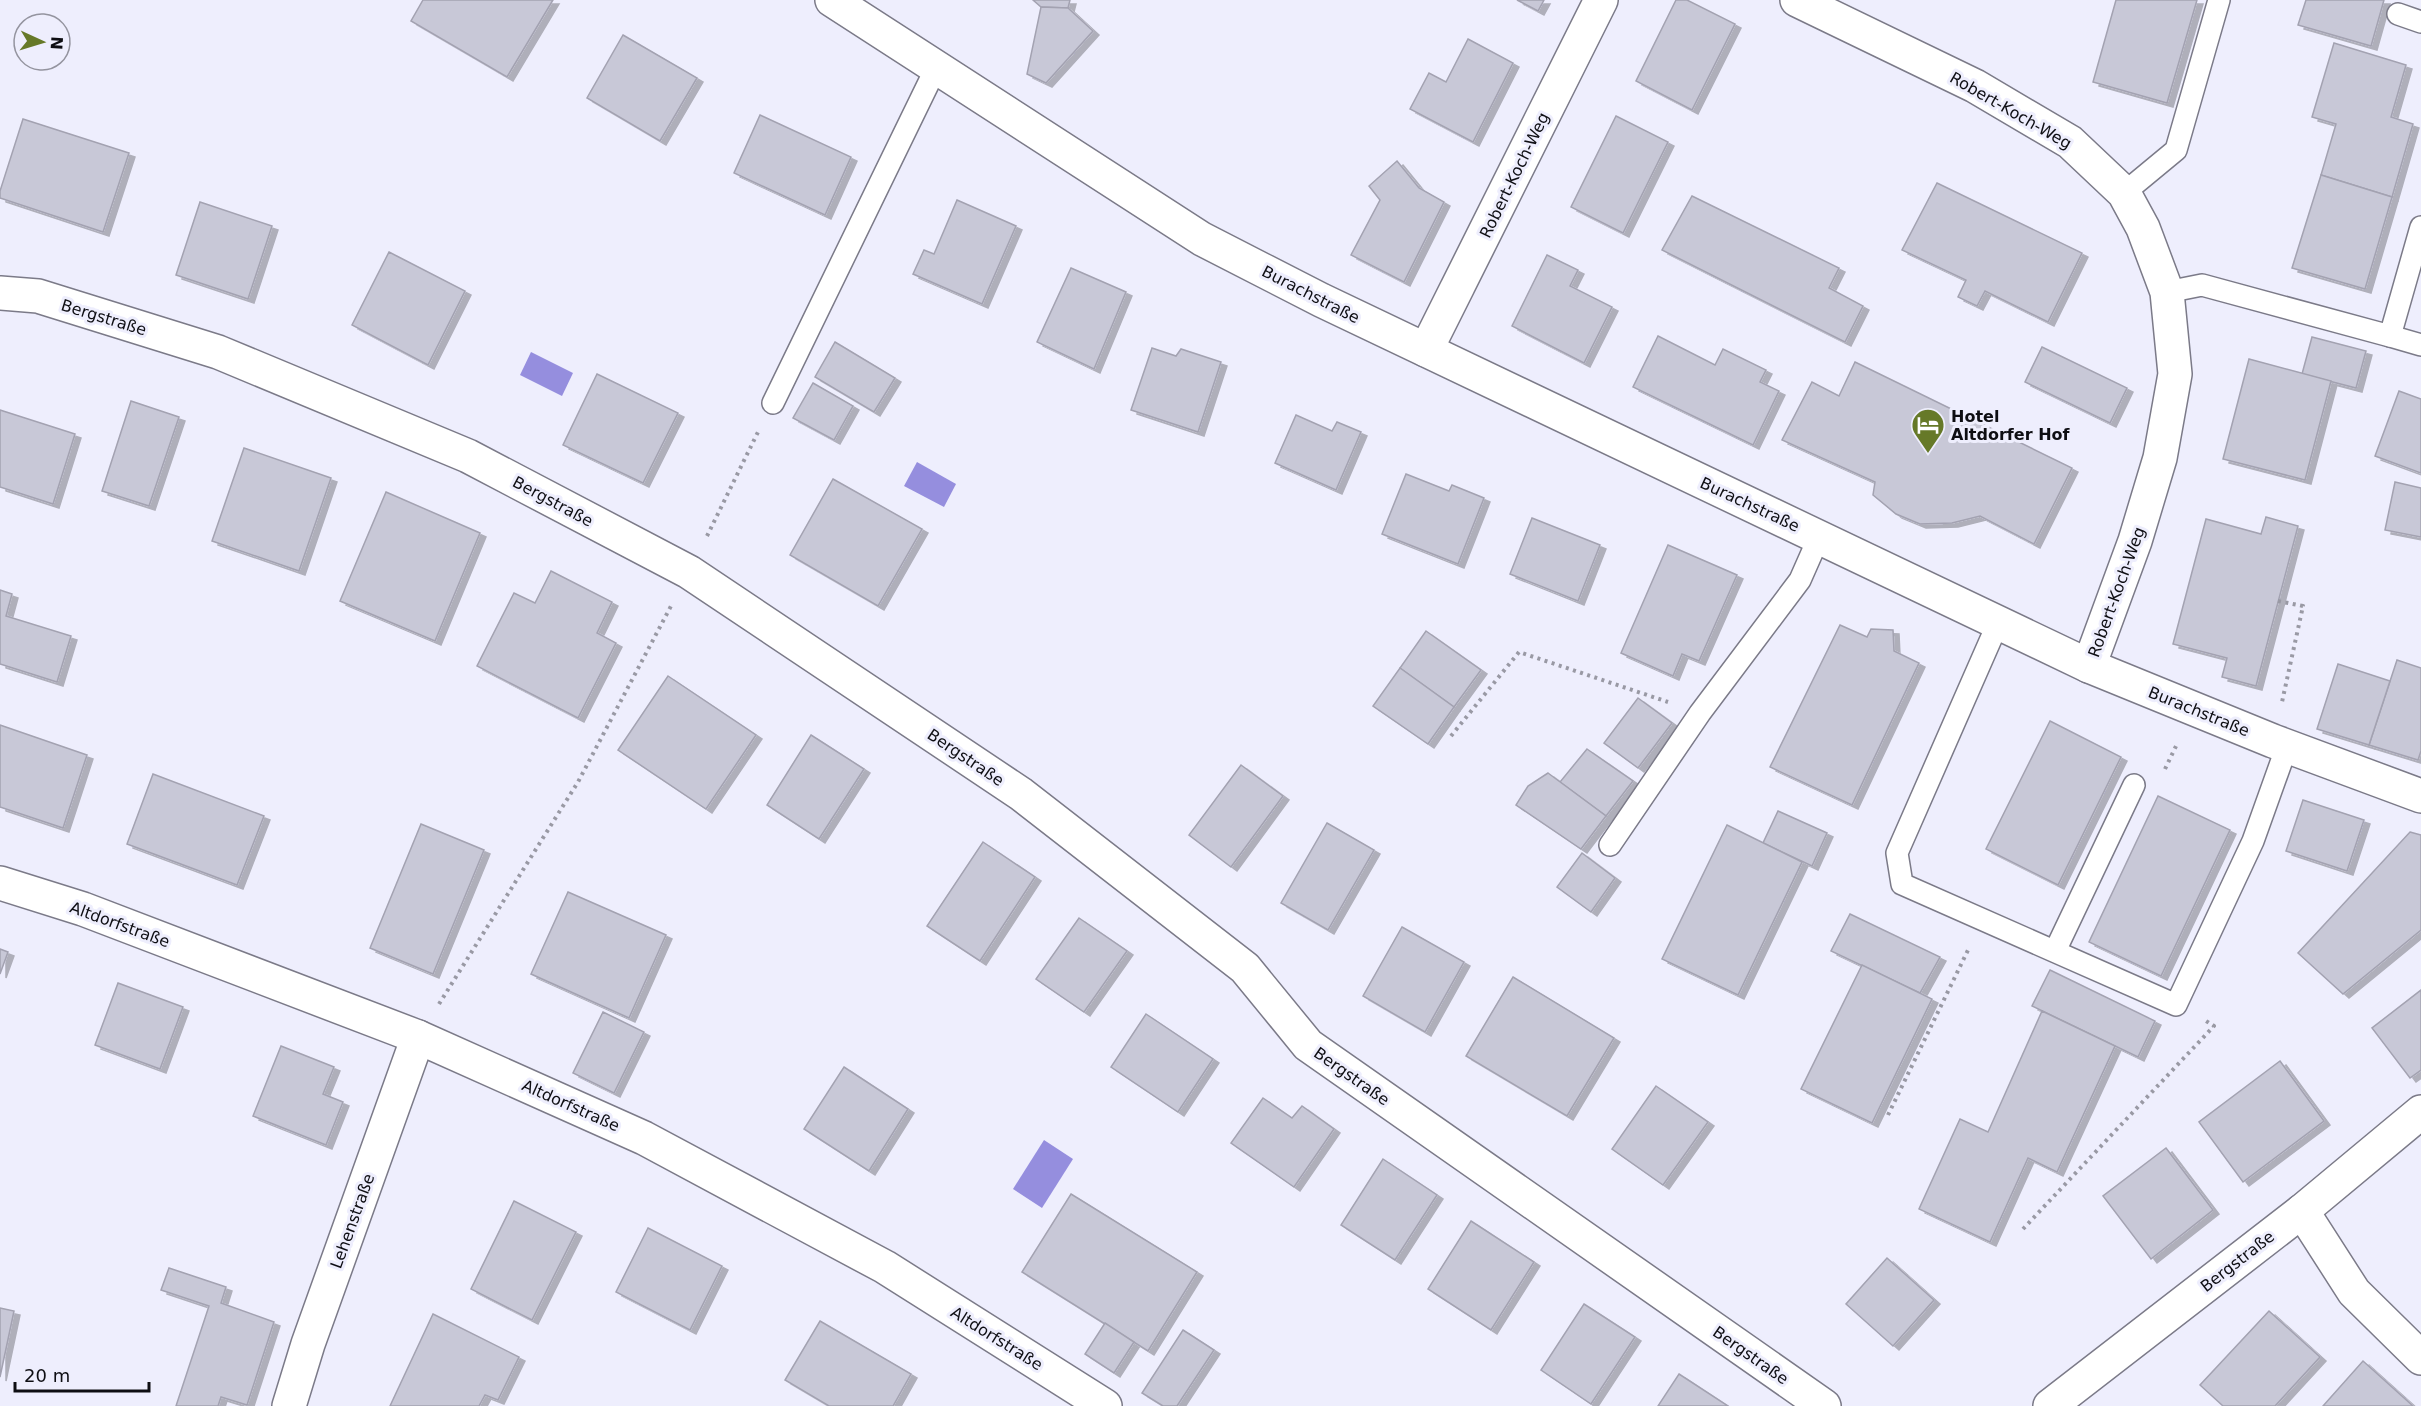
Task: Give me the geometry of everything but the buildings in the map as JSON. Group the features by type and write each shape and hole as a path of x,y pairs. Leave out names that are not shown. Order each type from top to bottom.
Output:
{"street":[{"name":"Burachstraße","path":"832,0 1202,239 1321,300 2089,666 2280,744 2421,796"},
{"name":"Robert-Koch-Weg","path":"1426,350 1601,0"},
{"name":"Robert-Koch-Weg","path":"1797,0 1975,86 2070,142 2124,193 2143,228 2167,291 2175,374 2160,458 2135,541 2089,666"},
{"name":"Bergstraße","path":"0,293 39,296 218,352 468,456 689,572 1021,794 1245,968 1308,1045 1824,1406"},
{"name":"Altdorfstraße","path":"0,883 83,909 418,1037 644,1138 885,1267 1105,1406"},
{"name":"Lehenstraße","path":"289,1406 308,1344 418,1037"},
{"name":"Bergstraße","path":"2050,1406 2302,1211 2421,1112"},
{"path":"2302,1211 2354,1292 2421,1358"}],"lane":[{"path":"2124,193 2176,150 2219,0"},
{"path":"2398,14 2421,22"},
{"path":"773,403 936,68"},
{"path":"2390,336 2421,227"},
{"path":"2167,291 2202,285 2421,345"},
{"name":"Burachstraße","path":"1610,845 1700,713 1800,580 1819,537"},
{"path":"1998,623 1897,853 1902,884 2176,1005 2253,841 2280,744"},
{"path":"2055,951 2134,785"}],"path":[{"path":"418,1037 578,782 689,572 773,403"},
{"path":"2278,601 2303,606 2280,744"},
{"path":"1451,736 1519,652 1700,713"},
{"path":"2134,785 2158,783 2193,709"},
{"path":"1888,1114 1983,919"},
{"path":"2023,1229 2214,1026 2176,1005"}],"shaded area":[{"path":"531,352 573,373 562,396 520,375"},
{"path":"917,462 956,484 944,507 904,486"},
{"path":"1044,1140 1073,1159 1042,1208 1013,1189"}],"place":[{"name":"Hotel Altdorfer Hof","path":"1928,454"}]}
